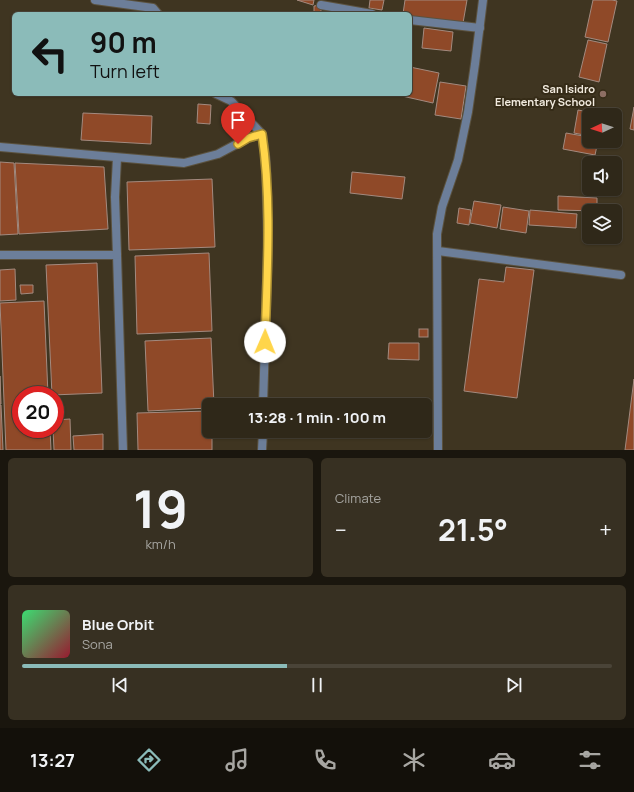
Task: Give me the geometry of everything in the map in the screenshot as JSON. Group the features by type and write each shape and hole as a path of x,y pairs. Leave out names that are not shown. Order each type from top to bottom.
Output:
{"street":[{"path":"95,0 153,8 156,12"},
{"path":"438,450 437,234 442,207 458,160 468,112 483,0"},
{"path":"321,5 361,12"},
{"path":"412,20 480,28"},
{"path":"220,96 231,101 262,134 266,162 268,247 264,398"},
{"path":"0,147 184,163 218,154 248,138 262,134"},
{"path":"117,158 115,197 123,450"},
{"path":"438,250 621,275"},
{"path":"0,255 117,255"},
{"path":"262,450 263,438"}],"building":[{"path":"297,0 314,0 313,5"},
{"path":"370,0 384,0 382,10 369,8"},
{"path":"405,0 467,0 463,23 412,16 412,12 403,12"},
{"path":"593,0 617,1 608,42 585,37"},
{"path":"321,5 321,12 314,12 314,6"},
{"path":"424,28 453,32 451,51 422,48"},
{"path":"588,40 607,44 599,82 579,77"},
{"path":"412,67 439,73 433,103 402,96 412,96"},
{"path":"440,82 466,86 461,119 435,115"},
{"path":"198,104 211,105 210,124 197,123"},
{"path":"634,107 634,130 630,129"},
{"path":"578,110 582,111 582,135 574,133"},
{"path":"83,113 152,116 151,144 81,140"},
{"path":"566,133 582,136 582,148 596,148 595,155 563,149"},
{"path":"0,162 14,163 18,234 0,235"},
{"path":"15,163 104,167 108,229 19,234"},
{"path":"352,172 405,177 402,199 350,193"},
{"path":"212,179 215,247 129,250 127,182"},
{"path":"558,196 597,198 597,204 582,204 582,211 558,210"},
{"path":"474,201 501,205 497,228 470,223"},
{"path":"503,207 529,211 526,233 500,229"},
{"path":"459,208 471,210 469,225 457,223"},
{"path":"530,210 577,214 576,228 529,225"},
{"path":"209,253 212,331 137,334 135,256"},
{"path":"97,263 102,393 64,395 64,386 52,386 46,265"},
{"path":"506,267 534,270 517,398 464,391 479,279 504,282"},
{"path":"15,269 16,300 0,301 0,270"},
{"path":"20,285 33,285 33,293 21,294"},
{"path":"44,301 48,386 12,386 12,438 50,438 51,450 6,450 0,303"},
{"path":"419,329 428,329 428,337 419,337"},
{"path":"211,338 214,398 202,398 202,408 148,411 145,341"},
{"path":"389,343 419,343 419,360 388,359"},
{"path":"0,376 1,404 0,404"},
{"path":"634,379 634,450 625,450"},
{"path":"1,405 3,450 0,450"},
{"path":"202,411 202,438 212,438 212,450 138,450 137,413"},
{"path":"64,419 70,419 71,450 54,450 53,438 64,438"},
{"path":"103,434 103,450 74,450 73,436"}],"place":[{"name":"San Isidro Elementary School","path":"603,94"}],"route":[{"path":"238,144 248,138 262,134 266,162 268,247 265,342"}]}
